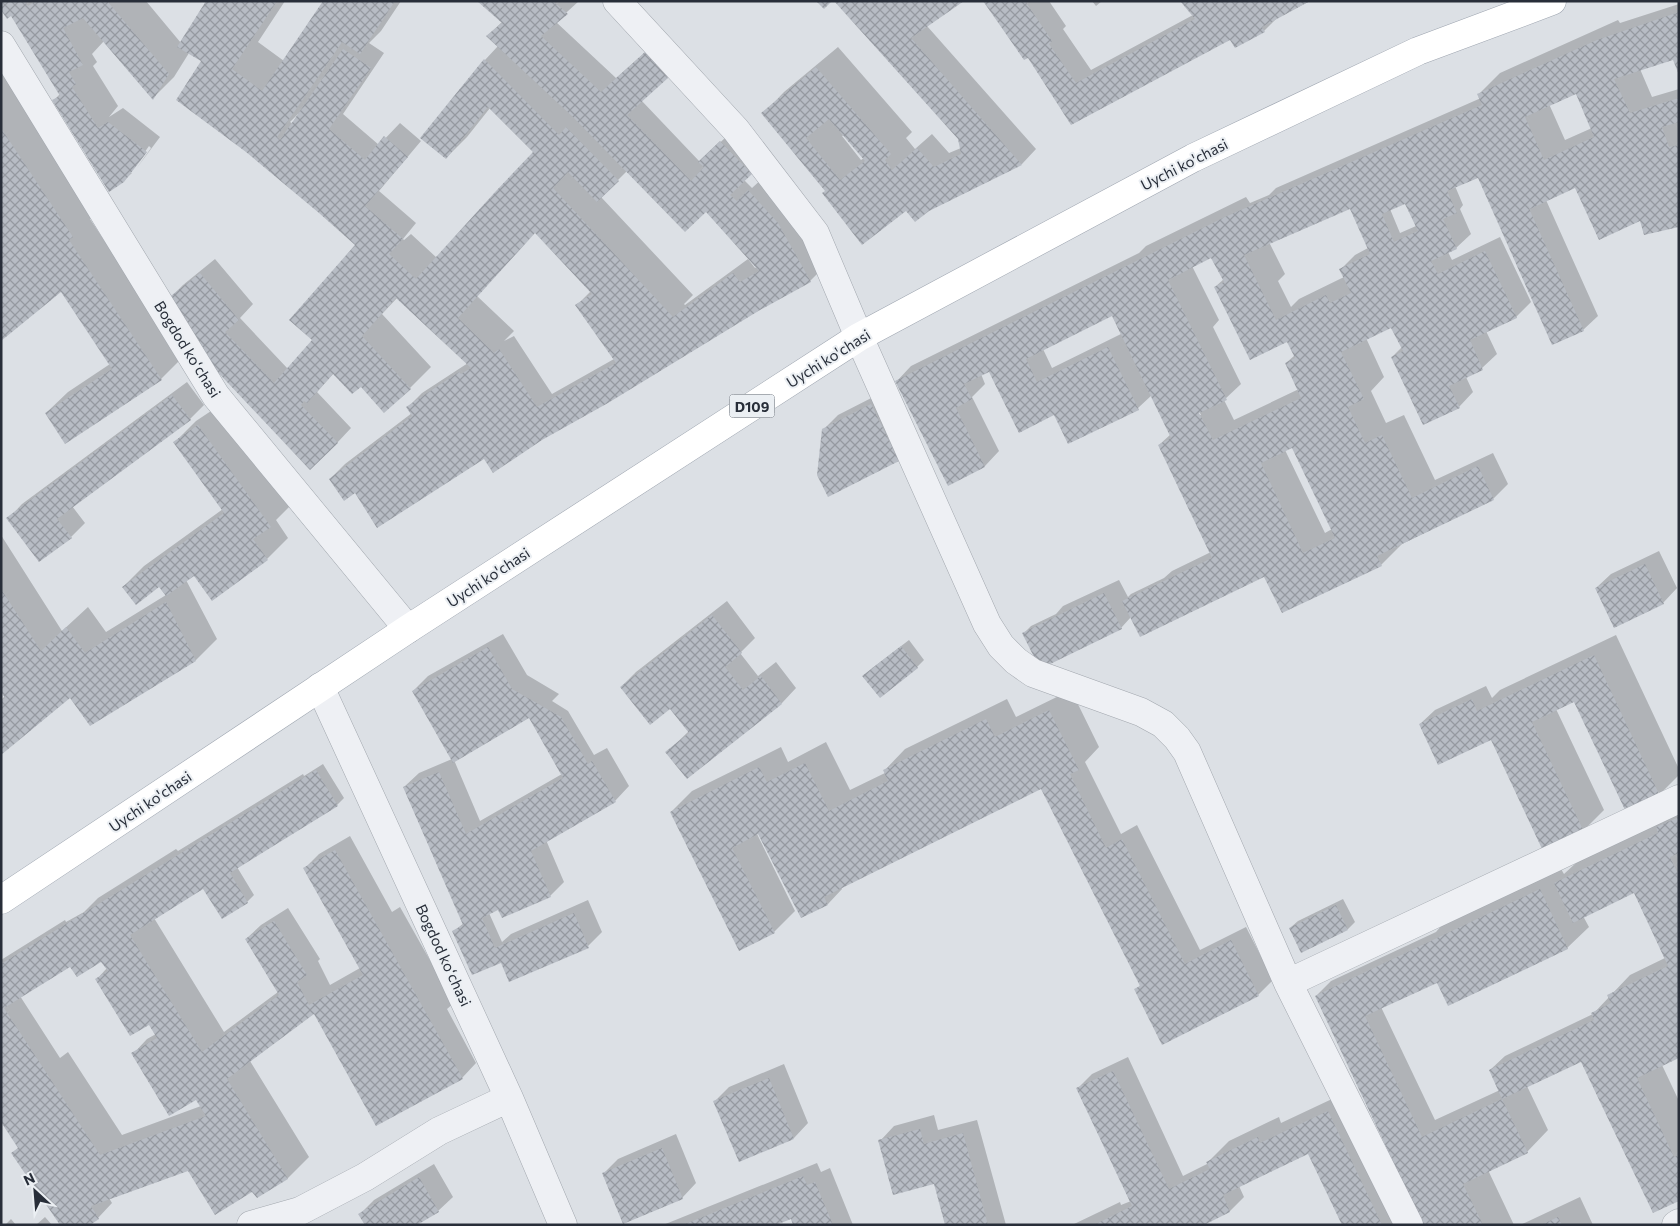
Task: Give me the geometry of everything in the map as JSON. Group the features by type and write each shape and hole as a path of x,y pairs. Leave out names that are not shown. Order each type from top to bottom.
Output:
{"main road":[{"name":"Uychi ko'chasi","path":"1,900 408,629 859,337 1193,158 1418,51 1552,1"}],"street":[{"path":"618,1 736,130 815,234 987,624 997,639 1016,661 1033,674 1141,712 1163,724 1177,738 1187,752 1288,982 1409,1225"},
{"name":"Bogdod koʻchasi","path":"1,45 216,396 408,629"},
{"name":"Bogdod koʻchasi","path":"320,687 509,1098 563,1225"},
{"path":"1288,982 1679,799"},
{"path":"251,1225 300,1211 365,1177 439,1131 509,1098"}],"building":[{"path":"1,1 25,1 28,6 36,1 107,1 169,74 153,100 83,18 63,28 83,65 69,72 76,84 72,87 98,128 108,122 147,152 124,182 109,192 52,100 60,96 11,16 7,19 1,10"},
{"path":"206,1 277,1 232,69 262,91 323,1 395,1 360,54 342,42 277,137 280,140 343,49 371,68 329,129 365,160 384,136 408,157 365,206 403,239 389,254 416,279 533,152 488,107 446,159 420,138 484,59 559,135 566,127 619,181 597,202 568,172 553,188 673,317 733,273 740,282 759,271 706,212 685,232 573,117 486,36 502,23 477,1 553,1 568,14 541,36 601,92 645,52 668,78 627,115 691,181 704,167 698,162 720,141 752,174 730,195 737,201 748,190 778,223 811,282 760,310 608,403 542,440 493,473 484,459 377,528 355,493 344,501 329,479 412,416 406,407 459,372 461,374 471,368 396,298 362,336 411,389 384,413 361,387 352,394 333,374 307,403 304,401 301,405 338,443 310,470 195,348 167,299 200,273 239,320 225,332 274,383 312,340 289,320 355,245 246,152 176,100 201,61 177,47","holes":["535,233 592,294 575,305 616,363 537,407 499,349 494,353 458,318"]},
{"path":"816,1 832,1 824,9"},
{"path":"834,1 964,1 911,38 1022,165 929,211 915,222 906,211 862,245 822,193 825,191 761,113 816,67 891,154 885,160 892,170 917,148 934,167 961,154 958,139","holes":["829,119 865,161 840,180 806,138"]},
{"path":"983,1 1025,1 1052,41 1049,44 1076,83 1195,19 1180,1 1310,1 1262,27 1265,32 1235,48 1230,40 1071,125 1028,58 1024,60"},
{"path":"1679,12 1679,75 1673,60 1614,79 1630,113 1679,98 1679,122 1662,127 1669,147 1679,145 1679,227 1644,235 1640,221 1599,240 1575,188 1530,209 1527,204 1584,331 1552,345 1478,178 1447,191 1457,213 1443,219 1457,249 1431,261 1438,274 1485,251 1517,318 1470,340 1483,370 1449,386 1460,408 1423,425 1391,357 1403,351 1391,328 1341,352 1364,399 1348,407 1365,443 1382,435 1412,498 1478,466 1494,500 1377,556 1382,566 1282,613 1264,577 1140,637 1122,601 1212,558 1158,445 1171,438 1112,316 1026,359 1037,382 1108,347 1139,410 1068,444 1054,415 1019,433 989,372 964,384 972,399 956,408 985,467 948,486 895,381 1225,217 1482,105 1477,94 1597,40","holes":["1576,94 1594,137 1544,160 1525,117","1405,204 1418,231 1394,242 1382,214","1350,209 1370,254 1339,269 1351,293 1330,303 1326,295 1276,320 1244,255","1211,258 1224,282 1214,287 1250,360 1287,342 1295,358 1285,363 1301,398 1213,440 1199,413 1227,400 1168,280","1292,448 1335,538 1303,553 1261,463"]},
{"path":"1,128 73,237 69,240 162,380 65,444 45,413 112,369 61,292 1,341"},
{"path":"172,395 191,420 57,519 72,538 39,562 6,518"},
{"path":"871,404 899,461 828,497 817,475 822,429"},
{"path":"198,425 271,527 253,539 268,560 212,601 194,576 166,596 159,587 136,605 122,587 224,513 173,442"},
{"path":"1645,564 1664,604 1614,628 1595,588"},
{"path":"1,589 41,651 66,627 85,653 166,602 196,661 90,726 70,698 1,755 1,701 5,698 1,692"},
{"path":"1104,593 1122,629 1040,669 1022,633"},
{"path":"712,615 742,653 725,667 743,690 761,676 782,704 687,779 665,752 689,733 670,709 650,725 620,687"},
{"path":"901,646 918,668 880,698 862,676"},
{"path":"488,647 512,689 561,717 588,764 592,761 616,802 531,851 551,897 502,918 498,910 482,918 495,948 574,913 589,948 509,982 501,963 472,975 452,931 463,925 403,787 439,772 466,834 563,778 529,718 453,763 412,691"},
{"path":"1594,655 1660,796 1626,812 1574,702 1532,722 1584,832 1543,851 1491,740 1438,765 1419,724 1472,699 1477,711"},
{"path":"1049,710 1079,770 1070,774 1106,848 1122,839 1185,964 1231,940 1259,996 1162,1045 1134,989 1140,986 1041,789 824,897 828,905 801,918 758,834 732,848 775,933 739,951 670,812 759,767 767,782 805,763 829,811 888,781 883,770 986,719 995,737"},
{"path":"316,770 338,806 230,873 248,903 222,919 203,889 130,935 202,1052 279,995 245,939 274,921 307,975 297,982 309,1005 363,975 303,868 335,850 463,1079 376,1126 314,1014 227,1079 288,1179 257,1198 252,1192 215,1215 188,1171 91,1206 99,1219 90,1225 60,1225 11,1153 18,1148 1,1122 1,964","holes":["101,962 108,971 95,979 130,1036 149,1025 157,1038 131,1053 169,1116 196,1100 206,1116 100,1155 4,1008 70,967 77,977"]},
{"path":"1679,817 1679,853 1670,857 1679,876 1679,1058 1637,1078 1674,1157 1679,1155 1679,1201 1653,1213 1581,1062 1502,1099 1489,1070 1594,1020 1591,1013 1611,1003 1607,995 1668,966 1634,893 1573,923 1554,883 1658,833 1656,827"},
{"path":"1540,889 1568,949 1448,1006 1437,983 1365,1016 1422,1137 1502,1099 1528,1153 1463,1184 1483,1225 1423,1225 1315,996"},
{"path":"1336,905 1348,930 1301,953 1289,928"},
{"path":"1113,1071 1169,1189 1210,1169 1206,1162 1258,1137 1260,1143 1328,1111 1382,1225 1342,1225 1308,1154 1223,1195 1230,1212 1204,1225 1094,1225 1132,1206 1076,1088"},
{"path":"769,1078 794,1139 739,1162 713,1101"},
{"path":"920,1129 924,1144 963,1133 988,1225 945,1225 934,1184 893,1195 878,1140"},
{"path":"662,1148 683,1199 623,1224 602,1173"},
{"path":"803,1176 807,1185 815,1182 833,1225 793,1225 791,1219 776,1225 683,1225"},
{"path":"419,1177 439,1212 417,1225 365,1225 358,1214"},
{"path":"1558,1217 1562,1225 1541,1225"}]}
